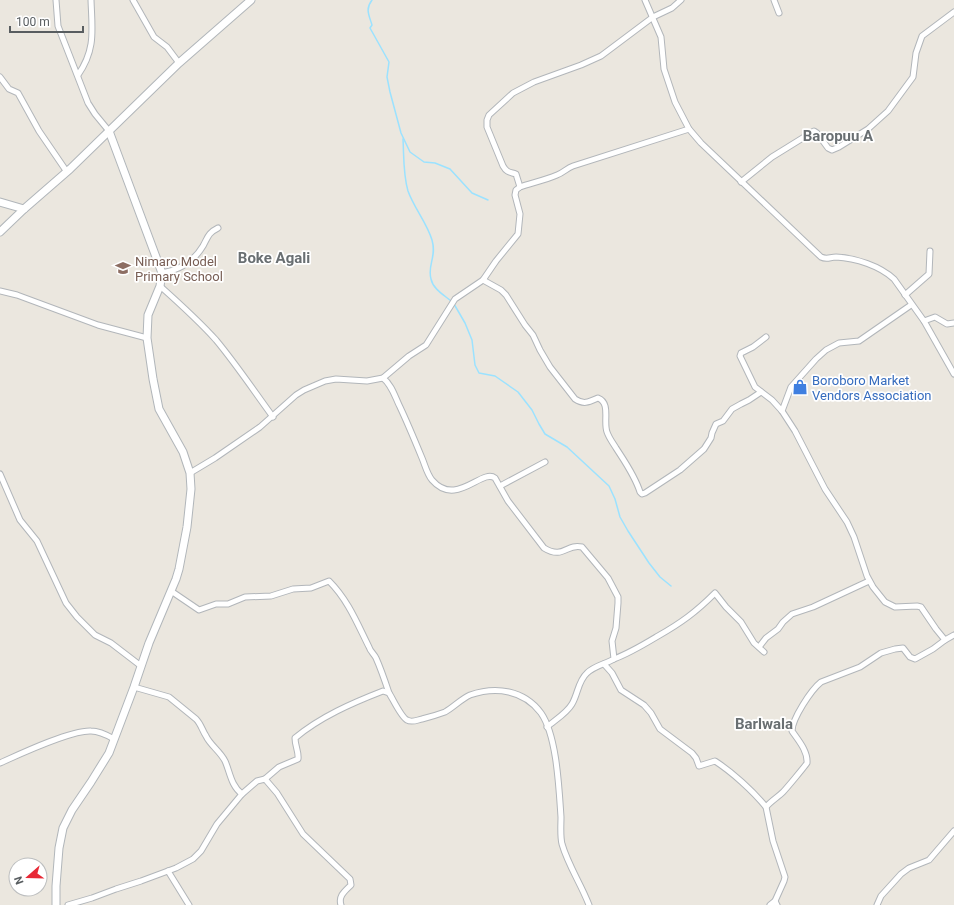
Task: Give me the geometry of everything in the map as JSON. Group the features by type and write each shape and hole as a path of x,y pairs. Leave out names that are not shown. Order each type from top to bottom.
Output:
{"street":[{"path":"56,0 58,26 70,59 88,103 109,131 162,273 160,286 148,315 147,338 159,409 182,452 190,473 191,490 187,527 179,569 171,591 149,643 109,753 72,810 63,828 59,848 56,905"},
{"path":"78,76 89,57 92,45 91,0"},
{"path":"133,0 154,37 167,47 179,63"},
{"path":"0,232 67,172 179,63 251,0"},
{"path":"644,0 661,37 666,74 676,102 689,129 741,182 821,257 827,259 837,257 854,260 871,265 888,274 924,321 954,374"},
{"path":"520,187 516,174 505,171 487,127 488,115 513,93 524,86 601,56 653,17 672,8 681,0"},
{"path":"774,0 779,13"},
{"path":"741,182 772,157 814,131 824,144 832,150 868,129 888,111 913,77 916,53 922,36 954,12"},
{"path":"0,77 9,89 18,93 40,131 67,172"},
{"path":"190,473 215,458 273,417 296,395 325,381 343,379 367,381 383,378 409,356 426,345 455,299 483,280 518,234 520,214 515,194 516,190 520,187 557,175 564,172 568,168 689,129"},
{"path":"0,202 24,209"},
{"path":"162,273 171,271 192,260 204,245 211,232 218,228"},
{"path":"905,295 929,274 930,251"},
{"path":"483,280 501,290 506,295 533,335 550,367 575,399 586,403 598,398 603,402 606,411 604,418 606,432 632,473 642,494 675,473 700,453 708,444 716,424 723,421 732,409 761,392"},
{"path":"160,286 215,339 273,417"},
{"path":"0,291 17,295 98,325 147,338"},
{"path":"782,411 791,388 816,359 826,350 839,344 859,341 911,304"},
{"path":"924,321 935,317 948,324 954,323"},
{"path":"766,337 753,347 740,354 753,384 757,389 772,400 782,411 803,446 825,490 847,522 854,537 869,581 885,602 895,607 921,607 944,640"},
{"path":"383,378 387,381 395,395 432,480 447,490 454,490 474,483 487,476 492,476 495,478 516,512 544,548 560,553 574,547 582,547 608,578 618,597 616,628 612,641 614,659"},
{"path":"500,486 545,462"},
{"path":"0,474 20,520 37,541 66,603 77,617 95,635 111,643 141,666"},
{"path":"171,591 199,610 216,604 228,604 245,598 271,596 293,589 311,588 329,581 342,595 359,625 370,649 375,656 389,693 402,714 407,720 413,722 442,713 470,695 492,690 507,691 527,698 541,714 547,727 554,751 557,770 562,844 589,905"},
{"path":"759,647 766,638 778,629 792,614 813,607 869,581"},
{"path":"547,727 572,704 583,678 593,668 633,652 679,625 694,614 715,594 740,622 754,643 764,652"},
{"path":"766,807 783,792 806,766 807,761 805,752 792,731 792,728 795,717 818,685 836,676 860,668 876,656 887,651 903,648 910,657 915,658 933,649 944,640 954,635"},
{"path":"604,664 612,673 621,690 644,705 651,713 660,729 692,753 699,766 715,760 760,799 766,807 773,841 785,877 776,903 770,905"},
{"path":"134,687 169,697 196,719 200,723 206,736 225,760 232,782 242,794"},
{"path":"68,905 168,871 196,856 217,824 242,794 257,781 265,779 279,767 298,759 295,738 316,722 383,691 389,693"},
{"path":"0,763 68,735 80,732 93,731 114,739"},
{"path":"265,779 277,793 303,834 350,879 351,885 339,900 341,905"},
{"path":"877,905 881,896 901,874 909,868 929,860 954,832"},
{"path":"168,871 189,905"}],"waterway":[{"path":"372,0 368,9 372,25 370,28 389,62 387,77 390,92 401,133 410,152 424,162 435,163 450,169 472,193 488,200"},
{"path":"403,139 406,185 432,240 433,256 430,269 432,283 436,289 451,301"},
{"path":"454,304 465,323 472,340 475,365 479,373 495,376 518,392 532,410 545,434 567,447 609,486 615,499 620,517 628,531 649,563 660,577 671,586"}],"place":[{"name":"Nimaro Model Primary School","path":"123,268"},
{"name":"Boroboro Market Vendors Association","path":"800,387"}],"district":[{"name":"Baropuu A","path":"838,136"},
{"name":"Boke Agali","path":"274,258"},
{"name":"Barlwala","path":"764,724"}]}
